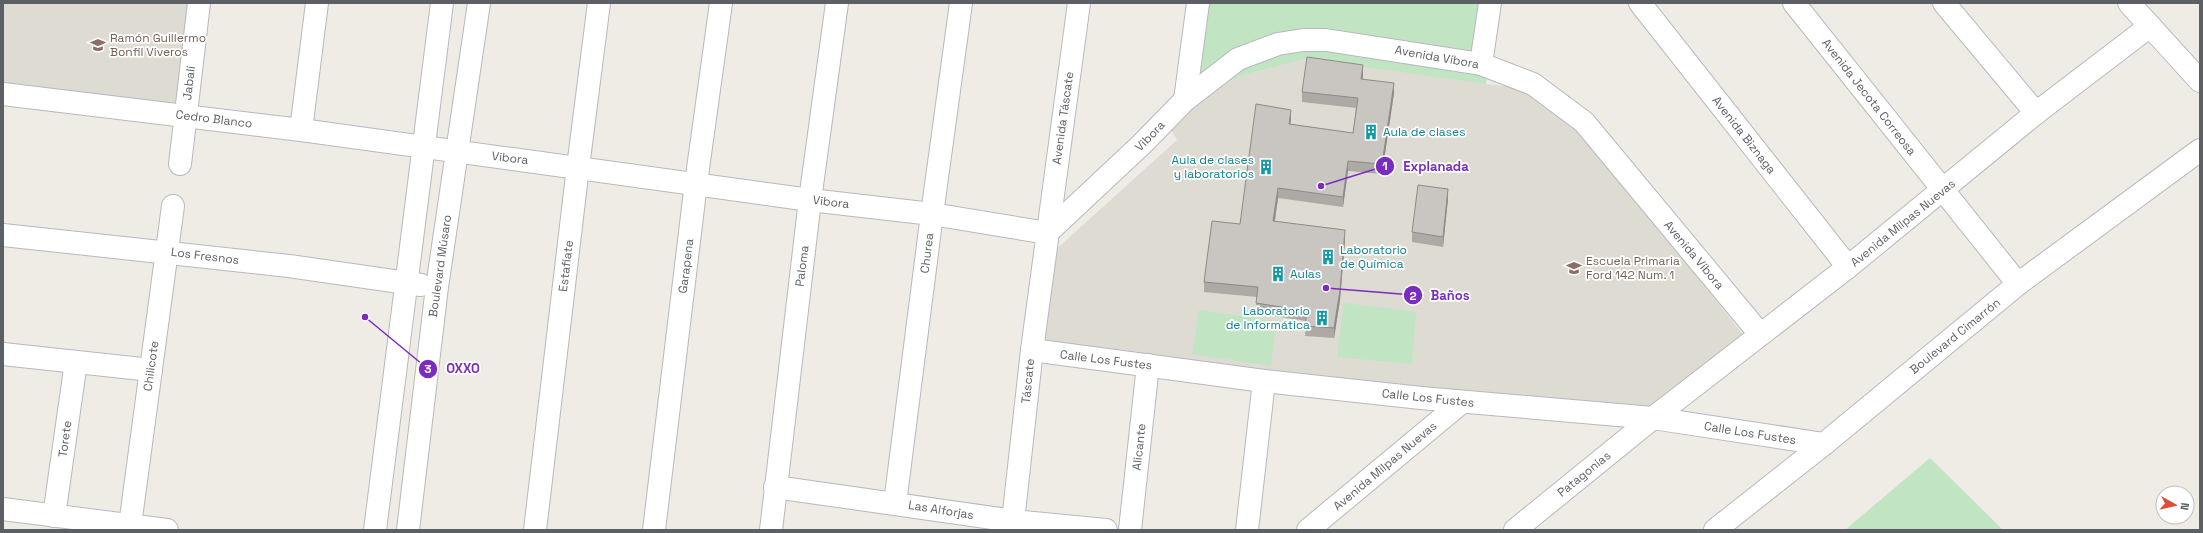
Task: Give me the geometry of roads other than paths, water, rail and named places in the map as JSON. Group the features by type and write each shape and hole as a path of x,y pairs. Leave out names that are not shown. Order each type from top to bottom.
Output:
{"street":[{"name":"Jabalí","path":"180,164 200,3"},
{"path":"301,130 317,3"},
{"path":"375,530 442,3"},
{"name":"Boulevard Músaro","path":"408,530 436,287 479,3"},
{"name":"Estafiate","path":"535,530 599,3"},
{"name":"Garapena","path":"654,530 696,183 721,3"},
{"name":"Paloma","path":"770,530 810,200 837,3"},
{"name":"Churea","path":"895,503 961,3"},
{"name":"Avenida Táscate","path":"1047,233 1079,3"},
{"path":"1185,100 1198,3"},
{"path":"1481,64 1490,3"},
{"name":"Avenida Biznaga","path":"1640,3 1848,267"},
{"name":"Avenida Jecota Correosa","path":"1794,3 2018,284"},
{"path":"1944,3 2036,113"},
{"path":"2127,3 2200,81"},
{"name":"Avenida Milpas Nuevas","path":"1653,418 1848,267 1943,191 2036,113 2150,26"},
{"name":"Avenida Víbora","path":"1185,100 1238,59 1278,44 1303,40 1326,40 1481,64 1533,84 1584,122 1760,334"},
{"name":"Cedro Blanco","path":"3,94 301,130 424,147"},
{"name":"Vibora","path":"424,147 696,183 810,200 932,214 1047,233 1142,144 1185,100"},
{"name":"Boulevard Cimarrón","path":"1715,530 1824,444 2018,284 2200,150"},
{"name":"Chilicote","path":"130,525 173,206"},
{"name":"Táscate","path":"1013,526 1032,350 1047,233"},
{"name":"Los Fresnos","path":"3,235 288,266 436,287"},
{"name":"Calle Los Fustes","path":"1032,350 1264,381 1462,402 1653,418 1824,444"},
{"path":"3,354 151,370"},
{"name":"Torete","path":"54,516 76,362"},
{"name":"Alicante","path":"1130,530 1148,365"},
{"path":"1247,530 1264,381"},
{"name":"Avenida Milpas Nuevas","path":"1308,530 1462,402"},
{"name":"Patagonias","path":"1515,530 1653,418"},
{"name":"Las Alforjas","path":"775,487 895,503 1013,526 1106,530"},
{"path":"3,509 167,530"}],"place":[{"name":"Ramón Guillermo Bonfil Viveros","path":"98,45"},
{"name":"Aula de clases","path":"1371,132"},
{"name":"Aula de clases y laboratorios","path":"1266,167"},
{"name":"Explanada","path":"1321,186"},
{"name":"Laboratorio de Química","path":"1328,257"},
{"name":"Escuela Primaria Ford 142 Num. 1","path":"1574,268"},
{"name":"Aulas","path":"1278,274"},
{"name":"Baños","path":"1326,288"},
{"name":"OXXO","path":"365,317"},
{"name":"Laboratorio de Informática","path":"1322,318"}]}
